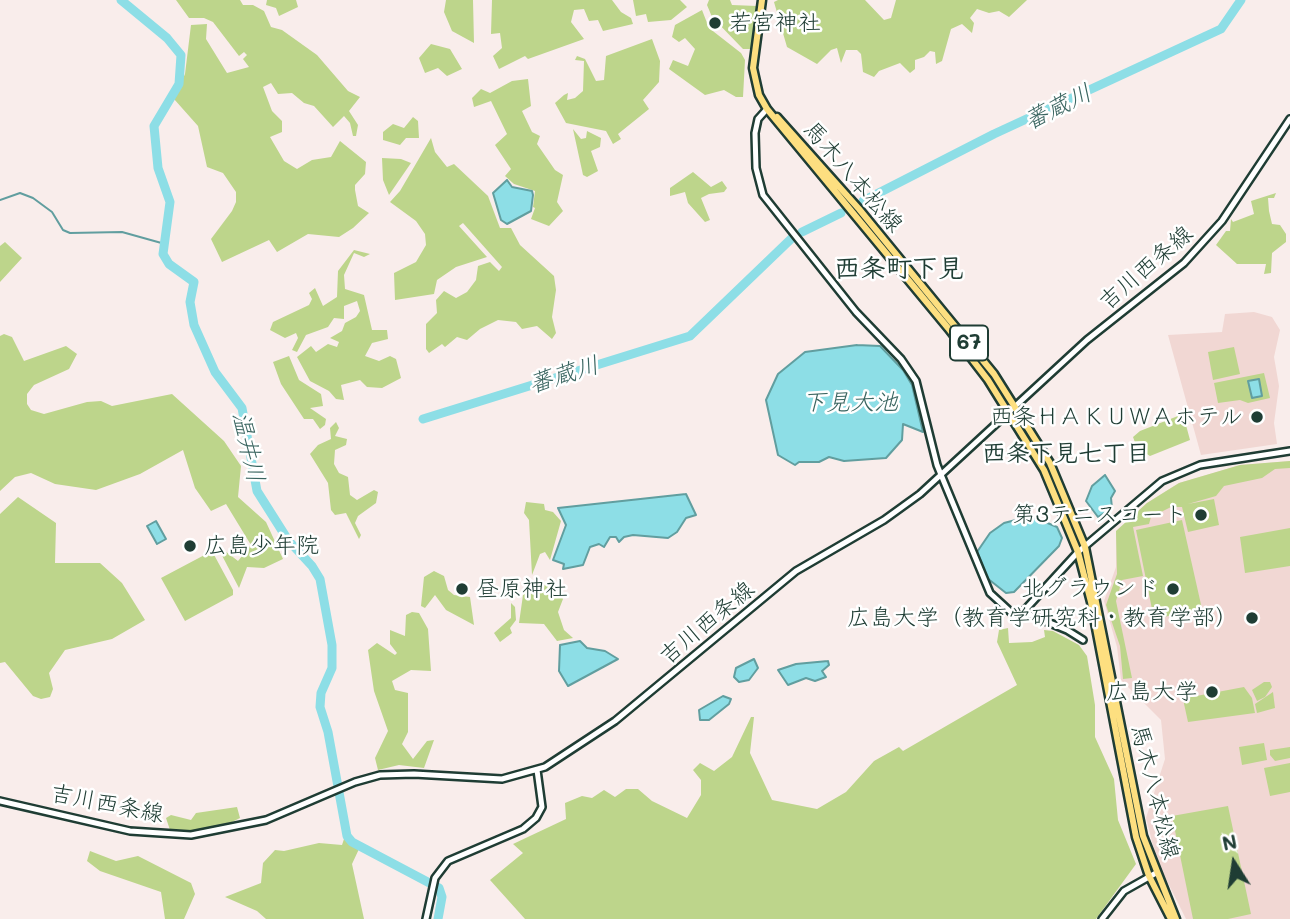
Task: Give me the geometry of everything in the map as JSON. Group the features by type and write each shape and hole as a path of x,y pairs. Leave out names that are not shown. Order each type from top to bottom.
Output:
{"main road":[{"name":"馬木八本松線","path":"762,0 753,68 759,94 767,109 948,328 1009,412 1044,470 1078,552 1091,602 1133,824 1152,875 1173,919"},
{"name":"馬木八本松線","path":"767,109 778,117 859,209 995,374 1050,463 1085,547 1152,875"},
{"path":"767,109 758,119 755,133 756,168 763,195 856,312 910,370 921,394 942,475 990,593 1014,615 1023,612 1078,552 1142,495 1175,473 1229,459 1290,451"},
{"name":"吉川西条線","path":"0,801 130,831 191,835 266,820 331,792 380,775 401,773 502,779 537,770 615,721 796,571 884,520 942,475 1087,340 1185,262 1222,221 1290,119"},
{"path":"1023,612 1067,629 1083,639"},
{"path":"426,919 431,890 439,870 456,856 532,823 542,807 537,770"},
{"path":"1102,919 1124,891 1152,875"}],"shaded area":[{"path":"1254,312 1272,317 1280,330 1274,357 1279,386 1274,423 1277,444 1201,455 1168,335 1222,332 1225,314"},
{"name":"広島大学","path":"1290,461 1290,919 1186,919 1157,861 1146,818 1165,759 1161,720 1121,680 1117,647 1104,601 1116,567 1116,531 1147,503 1179,483 1240,465"}],"green space":[{"path":"176,0 240,0 243,5 253,5 264,11 271,27 282,30 317,55 348,91 360,97 349,111 358,125 356,136 353,136 350,123 344,116 333,127 314,106 304,103 292,93 278,94 271,83 263,87 272,111 282,121 282,132 270,137 284,161 297,169 312,160 331,157 340,141 366,162 365,174 355,185 355,190 358,206 369,213 353,228 339,237 308,234 277,252 269,240 222,262 211,239 232,211 236,192 223,173 207,167 198,126 174,99 185,74 191,25 207,24 206,39 227,73 249,67 243,59 247,55 244,52 239,56 213,22 204,18 189,18"},
{"path":"267,0 296,0 298,7 279,16 276,8 266,5"},
{"path":"446,0 473,0 474,43 452,31 444,12"},
{"path":"492,0 612,0 621,12 631,18 633,24 603,31 598,20 589,21 584,9 574,10 571,22 584,39 528,59 525,56 499,69 493,56 502,48 500,33 491,34"},
{"path":"633,0 680,0 687,7 671,20 648,22 646,14 636,16"},
{"path":"709,0 730,0 732,5 757,6 751,49 743,49 712,17 707,5"},
{"path":"865,0 884,20 891,18 896,0 1027,0 1009,17 999,11 989,13 977,9 970,18 974,23 972,33 962,24 951,29 942,61 936,64 935,52 930,51 915,60 915,69 910,73 900,63 879,71 874,77 863,72 861,54 857,50 846,50 841,63 837,48 831,50 817,64 787,47 774,2"},
{"path":"702,10 709,28 741,53 745,60 743,97 736,97 724,90 705,95 669,69 673,60 688,66 695,49 685,38 679,42 672,37 675,25"},
{"path":"652,39 660,61 659,82 643,100 649,109 618,134 621,139 613,144 606,131 566,123 555,103 568,93 567,100 575,98 583,91 584,61 575,60 577,56 585,59 596,81 604,80 606,56"},
{"path":"431,44 450,49 462,69 447,76 438,68 425,73 419,58"},
{"path":"528,79 531,106 522,111 532,132 540,136 537,144 555,170 563,175 557,202 563,211 549,226 531,219 535,208 535,191 514,184 505,176 511,169 495,145 507,134 491,101 474,107 472,98 481,89 490,93 512,81"},
{"path":"413,117 418,121 419,138 406,138 400,145 383,140 383,132 393,124 404,128"},
{"path":"573,129 581,139 586,138 587,131 601,138 600,147 591,151 598,171 587,177 583,175"},
{"path":"431,138 435,152 447,167 454,164 488,196 500,228 511,228 520,245 554,276 556,290 552,317 556,333 552,339 537,326 522,329 516,322 498,320 480,329 467,340 457,337 445,347 442,344 429,353 426,349 426,324 437,313 436,300 444,291 456,298 467,292 476,280 478,266 490,262 499,271 502,267 463,223 459,226 487,257 456,267 437,280 434,294 395,300 394,273 416,262 426,245 425,234 416,221 390,202 400,191"},
{"path":"382,158 401,159 411,163 389,195 383,180"},
{"path":"693,172 711,187 722,181 727,188 724,192 701,198 710,220 705,222 688,203 685,192 670,196 670,188"},
{"path":"1276,193 1274,198 1268,198 1269,211 1272,224 1280,225 1286,234 1286,242 1272,253 1271,273 1264,274 1266,264 1237,264 1216,245 1226,231 1230,231 1231,219 1233,222 1254,214 1251,201"},
{"path":"5,242 22,258 0,282 0,246"},
{"path":"354,250 370,254 364,257 354,253 344,275 345,289 364,295 372,330 387,330 388,339 372,343 365,356 379,361 390,356 396,359 401,378 382,388 367,387 360,380 341,385 344,400 336,399 329,391 310,381 297,357 311,346 316,352 328,344 337,347 339,342 330,338 342,331 345,323 356,317 360,311 357,301 344,306 344,319 334,318 328,327 306,335 297,352 292,350 298,338 296,333 285,338 270,330 273,322 309,305 312,299 309,293 315,288 323,306 337,297 338,271"},
{"path":"4,334 12,337 24,361 66,346 77,354 69,369 34,385 27,394 27,404 31,410 44,414 87,402 101,401 112,406 172,394 224,441 241,466 238,497 266,522 283,559 264,568 247,567 239,588 216,544 238,561 251,545 226,504 211,511 195,488 183,450 140,474 96,490 55,484 31,473 15,477 0,491 0,336"},
{"path":"1234,347 1240,374 1213,380 1208,352"},
{"path":"289,356 299,380 321,394 323,406 310,408 326,419 325,425 320,429 313,419 304,419 281,384 273,362"},
{"path":"1264,373 1270,398 1248,403 1240,400 1218,403 1214,383"},
{"path":"1183,414 1190,440 1150,456 1137,448 1133,437 1140,431"},
{"path":"336,422 339,428 335,436 347,439 346,445 335,450 334,464 339,473 348,477 350,495 357,500 374,490 378,492 376,503 358,516 355,523 361,535 359,539 346,513 335,515 331,510 328,483 310,454 318,445 331,439 330,428"},
{"path":"1290,461 1290,468 1275,469 1262,478 1224,486 1216,496 1188,504 1214,499 1219,525 1188,532 1182,507 1171,507 1151,517 1149,524 1133,527 1143,576 1122,580 1116,601 1132,678 1123,679 1120,646 1106,605 1117,574 1116,531 1147,503 1179,483 1240,465"},
{"path":"18,497 56,523 55,563 100,563 122,583 145,620 112,639 65,650 49,673 53,689 50,697 41,699 33,696 5,662 0,663 0,514"},
{"path":"526,502 544,504 545,510 553,512 561,521 550,560 545,552 540,554 532,575 529,520 524,513"},
{"name":"北グラウンド","path":"1182,520 1202,609 1154,619 1136,530"},
{"path":"1290,528 1290,566 1245,573 1240,537"},
{"path":"212,551 233,590 233,595 185,621 161,578"},
{"path":"434,571 444,576 448,590 454,595 470,597 474,625 446,610 435,595 425,608 421,606 424,577"},
{"path":"553,583 563,599 558,612 564,630 573,638 557,641 544,624 519,623 523,595 531,588"},
{"path":"511,603 515,607 516,620 510,628 512,633 500,642 494,633 511,618"},
{"path":"419,613 428,629 431,671 411,670 392,681 395,690 408,693 408,732 402,744 413,759 427,741 434,740 424,768 399,765 378,770 375,758 388,731 374,691 368,650 377,643 395,655 397,653 390,644 390,630 405,636 406,615"},
{"path":"1008,628 1009,643 1032,642 1045,637 1044,630 1053,631 1079,645 1087,656 1095,705 1095,737 1114,779 1118,820 1136,864 1096,919 525,919 490,880 523,853 513,844 566,819 565,803 582,796 592,798 604,790 615,797 626,789 638,789 652,801 687,818 701,795 701,780 693,770 700,763 714,771 732,757 751,717 754,717 750,753 772,800 817,809 846,792 874,761 899,747 903,751 1017,685 997,642 999,630"},
{"path":"1264,682 1270,682 1272,687 1265,697 1257,701 1252,690"},
{"path":"1244,687 1252,698 1255,713 1188,722 1181,690 1191,697"},
{"path":"1273,692 1275,708 1257,713 1255,704"},
{"path":"1264,743 1267,760 1242,765 1239,747"},
{"path":"1290,747 1290,758 1275,761 1270,755 1270,750"},
{"path":"1290,763 1290,792 1270,796 1264,768"},
{"path":"1228,806 1251,914 1228,919 1193,919 1172,816"},
{"path":"237,807 240,818 196,830 170,830 166,818 171,815 191,820 196,813"},
{"path":"345,836 359,849 352,864 364,919 266,919 257,911 225,897 261,883 263,863 275,850 284,851 319,843 342,845"},
{"path":"90,851 116,861 138,856 191,883 195,894 184,919 165,919 161,892 100,871 87,861"}],"water":[{"path":"507,180 512,187 532,191 533,195 531,211 507,224 501,220 493,193"},
{"name":"下見大池","path":"857,345 880,346 903,370 912,385 923,432 903,424 902,440 886,458 844,461 829,457 819,462 799,462 795,465 778,455 766,400 778,374 805,352"},
{"path":"1259,379 1262,396 1252,398 1248,381"},
{"path":"1105,475 1115,491 1111,498 1112,508 1098,517 1086,501 1092,486"},
{"path":"686,494 696,515 686,518 677,532 668,538 633,535 624,537 619,542 616,537 610,537 604,547 599,544 590,547 583,565 563,569 564,564 553,560 566,525 558,508"},
{"path":"1031,516 1057,527 1062,538 1059,546 1014,592 1006,593 987,578 977,552 990,533 1004,523"},
{"path":"156,521 166,539 157,544 147,526"},
{"path":"580,641 587,648 605,651 618,659 568,686 559,671 560,645"},
{"path":"754,659 758,668 749,680 739,682 734,677 736,668"},
{"path":"828,661 829,665 822,671 826,677 815,681 806,678 788,685 778,670 796,664"},
{"path":"723,696 731,699 729,704 709,720 700,720 699,710"}],"waterway":[{"name":"温井川","path":"121,0 167,38 181,55 179,84 154,126 158,168 170,202 163,254 169,264 194,282 190,302 194,325 215,372 242,408 257,491 288,540 320,579 332,645 332,668 321,693 320,707 328,732 347,836 352,842 439,888 442,897 438,919"},
{"name":"蕃蔵川","path":"863,201 994,134 1221,29 1241,0"},
{"path":"0,200 20,193 33,198 52,212 63,230 70,233 122,232 165,244"},
{"name":"蕃蔵川","path":"802,232 841,213"},
{"name":"蕃蔵川","path":"423,419 690,336 792,238"}],"place":[{"name":"若宮神社","path":"715,23"},
{"name":"西条ＨＡＫＵＷＡホテル","path":"1257,417"},
{"name":"第3テニスコート","path":"1201,515"},
{"name":"広島少年院","path":"190,546"},
{"name":"昼原神社","path":"462,589"},
{"name":"北グラウンド","path":"1173,589"},
{"name":"広島大学（教育学研究科・教育学部）","path":"1252,618"},
{"name":"広島大学","path":"1212,692"}],"district":[{"name":"西条町下見","path":"899,269"},
{"name":"西条下見七丁目","path":"1066,454"}]}
